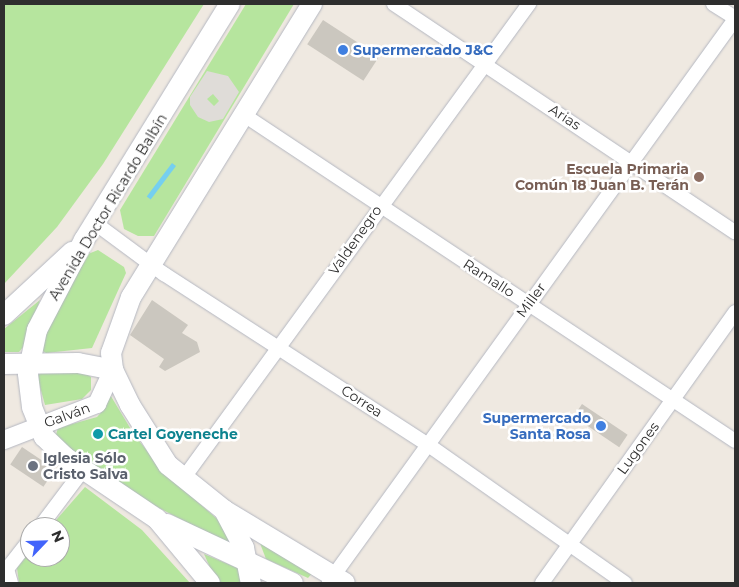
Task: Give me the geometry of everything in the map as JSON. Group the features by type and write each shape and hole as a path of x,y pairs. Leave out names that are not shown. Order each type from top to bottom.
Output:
{"main road":[{"name":"Avenida Doctor Ricardo Balbín","path":"210,583 157,519 52,446 38,425 29,388 29,364 37,330 84,240 230,4"},
{"path":"312,4 151,264 116,332 113,370 154,448 183,479 224,510 336,581"},
{"path":"4,315 84,240"},
{"path":"4,364 78,363 113,370"},
{"path":"224,510 248,562 251,583"},
{"path":"157,519 294,583"}],"street":[{"name":"Arias","path":"394,4 735,232"},
{"name":"Valdenegro","path":"183,479 379,207 530,4"},
{"path":"713,4 735,19"},
{"name":"Miller","path":"336,581 427,444 735,19"},
{"name":"Ramallo","path":"244,115 379,207 735,441"},
{"name":"Correa","path":"95,223 151,264 427,444 568,546 626,583"},
{"name":"Lugones","path":"542,583 735,312"},
{"name":"Galván","path":"4,440 38,425 97,404 113,370"},
{"path":"48,517 84,470"},
{"path":"10,583 7,569 20,553"}],"green space":[{"path":"4,4 204,4 103,164 57,227 4,284"},
{"path":"246,4 294,4 154,236 138,236 124,229 120,210"},
{"path":"98,250 124,267 126,273 92,348 46,353 41,350 45,328 88,254"},
{"path":"40,300 24,346 19,352 4,352 4,329"},
{"path":"42,372 84,372 91,377 91,390 82,399 45,405 37,376"},
{"path":"109,393 135,436 167,475 224,525 230,545 140,498 55,438 58,428 97,417 106,407"},
{"path":"85,487 142,530 190,583 19,583 17,568 20,564 20,567 70,567 70,517 59,517"},
{"path":"258,538 314,571 308,578 266,559"},
{"path":"204,554 240,569 243,583 217,583"}],"shaded area":[{"path":"207,71 228,76 239,92 223,119 209,122 198,117 190,105 190,97","holes":["213,94 219,101 214,106 207,99"]}],"water":[{"path":"172,163 176,166 151,200 147,197"}],"building":[{"name":"Supermercado J&C","path":"323,20 379,56 363,81 307,44"},
{"path":"152,300 188,325 182,333 197,342 200,352 165,371 159,367 164,359 130,335"},
{"name":"Supermercado Santa Rosa","path":"582,404 628,435 619,447 574,416"},
{"name":"Iglesia Sólo Cristo Salva","path":"22,447 55,469 43,487 10,464"}],"place":[{"name":"Supermercado J&C","path":"343,50"},
{"name":"Escuela Primaria Común 18 Juan B. Terán","path":"699,177"},
{"name":"Supermercado Santa Rosa","path":"601,426"},
{"name":"Cartel Goyeneche","path":"98,434"},
{"name":"Iglesia Sólo Cristo Salva","path":"33,466"}]}
